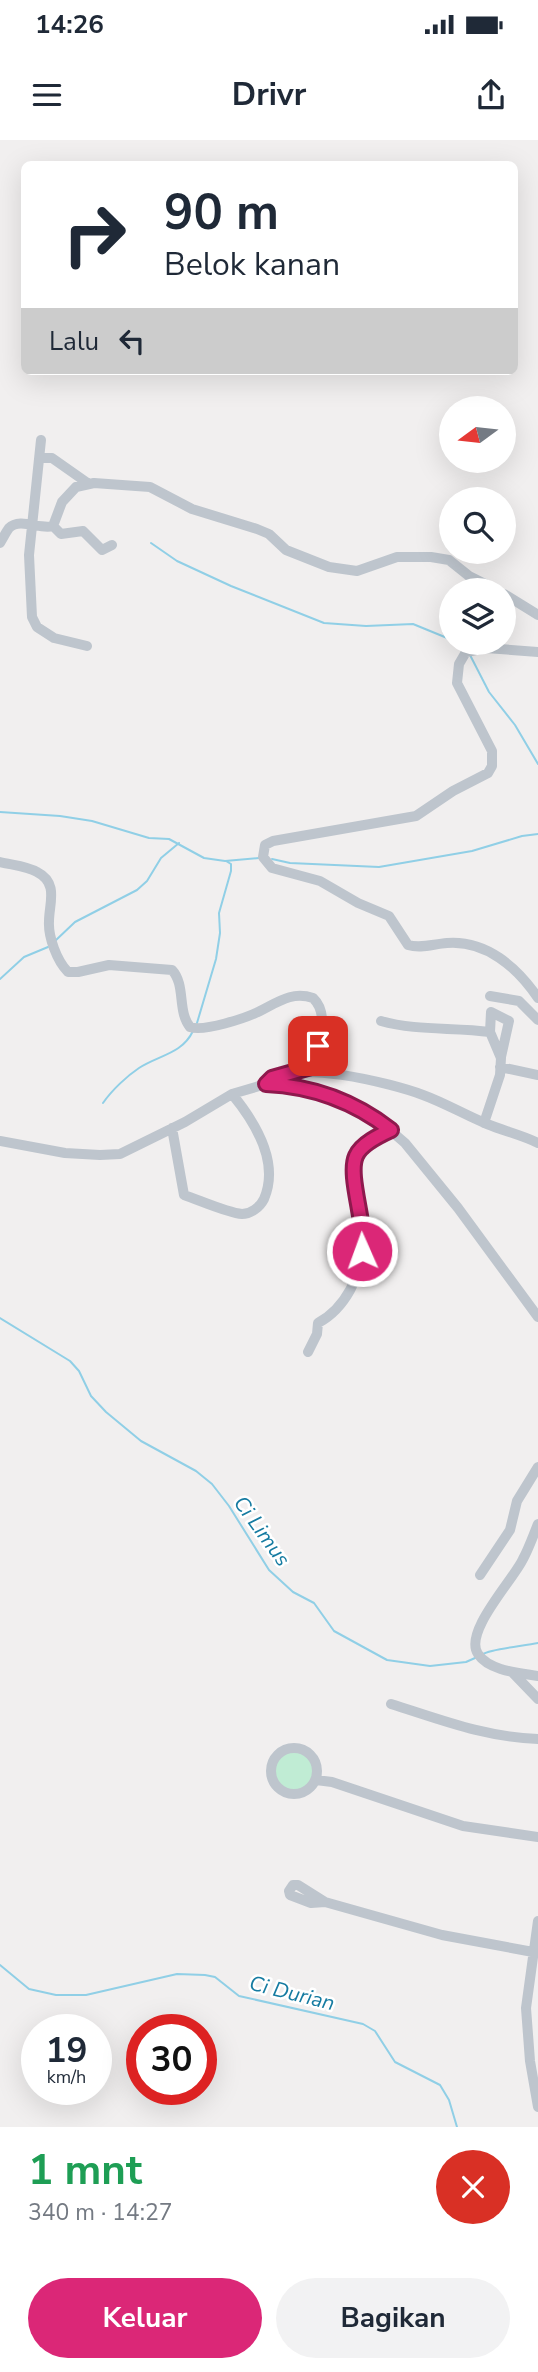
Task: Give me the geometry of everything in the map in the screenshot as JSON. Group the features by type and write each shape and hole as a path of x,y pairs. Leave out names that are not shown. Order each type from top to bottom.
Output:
{"street":[{"path":"41,440 29,579 33,623 54,638 87,646"},
{"path":"40,458 52,458 89,484"},
{"path":"53,526 66,496 76,487 89,484 156,488 192,509 257,529 272,537 286,550 342,570 356,571 397,556 431,557 449,560 473,578"},
{"path":"0,543 12,526 17,524 53,526"},
{"path":"53,526 61,534 83,531 100,550 113,545"},
{"path":"516,601 538,615"},
{"path":"538,652 480,648 466,652 459,664 457,683 492,751 492,766 488,773 443,797 416,816 273,841 264,852 265,863 272,868 320,881 358,903 390,916 408,945 420,947 469,943 492,953 510,965 538,998"},
{"path":"0,862 39,873 46,879 53,896 49,931 68,972 109,965 172,970 178,978 183,1014 190,1027 201,1029 257,1013 277,1001 293,996 313,998 321,1010 321,1036 312,1066 272,1078 266,1084"},
{"path":"510,977 528,984"},
{"path":"490,996 519,1000 538,1020"},
{"path":"484,1123 497,1086 509,1021 491,1012 490,1031 500,1062"},
{"path":"382,1021 401,1026 490,1031"},
{"path":"500,1062 538,1075"},
{"path":"297,1072 385,1084 422,1095 484,1123 538,1143"},
{"path":"0,1141 65,1153 111,1155 133,1149 232,1094 266,1084 308,1091 347,1102 365,1111 405,1143 458,1208 538,1317"},
{"path":"172,1128 184,1195 242,1214 253,1211 262,1204 268,1190 267,1161 260,1135 232,1094"},
{"path":"308,1352 317,1334 318,1322 341,1307 361,1259 364,1243 354,1167 356,1154 391,1130"},
{"path":"481,1575 510,1530 517,1501 538,1467"},
{"path":"538,1524 522,1561 480,1626 476,1646 478,1655 490,1664 538,1676"},
{"path":"511,1671 538,1699"},
{"path":"391,1704 505,1738 538,1739"},
{"path":"288,1748 305,1750 316,1763 316,1780 310,1789 300,1794 283,1792 272,1780 272,1763 278,1754 288,1748"},
{"path":"316,1780 332,1782 463,1826 538,1837"},
{"path":"326,1902 442,1935 533,1952"},
{"path":"538,1921 526,2008 530,2061 538,2107"}],"green space":[{"path":"294,1752 307,1758 313,1771 307,1784 294,1790 281,1784 275,1771 281,1758"}],"waterway":[{"path":"151,543 177,561 231,586 324,623 366,626 413,624 439,635"},
{"path":"470,655 489,692 515,725 538,764"},
{"path":"0,812 92,821 149,838 169,839 204,858 225,861 259,858"},
{"path":"272,859 290,863 379,867 472,851 538,834"},
{"path":"55,941 75,922 137,890 147,881 161,858 179,843"},
{"path":"197,1023 216,959 220,933 219,913 231,871 231,864 226,861"},
{"path":"0,979 24,957 48,947"},
{"path":"103,1103 130,1075 183,1045 193,1031"},
{"name":"Ci Limus","path":"0,1318 70,1361 79,1371 91,1396 141,1441 196,1471 212,1484 269,1570 293,1592 314,1603 334,1631 387,1660 430,1666 466,1662 475,1658"},
{"name":"Ci Limus","path":"483,1654 538,1643"},
{"name":"Ci Durian","path":"0,1965 29,1989 56,1995 86,1995 177,1974 205,1975 215,1977 239,1996 363,2024 375,2031 395,2062 440,2085 449,2100 457,2127"}],"route":[{"path":"318,1046 311,1067 272,1078 266,1084 321,1094 347,1102 391,1130 360,1150 354,1160 364,1243 362,1251"}]}
